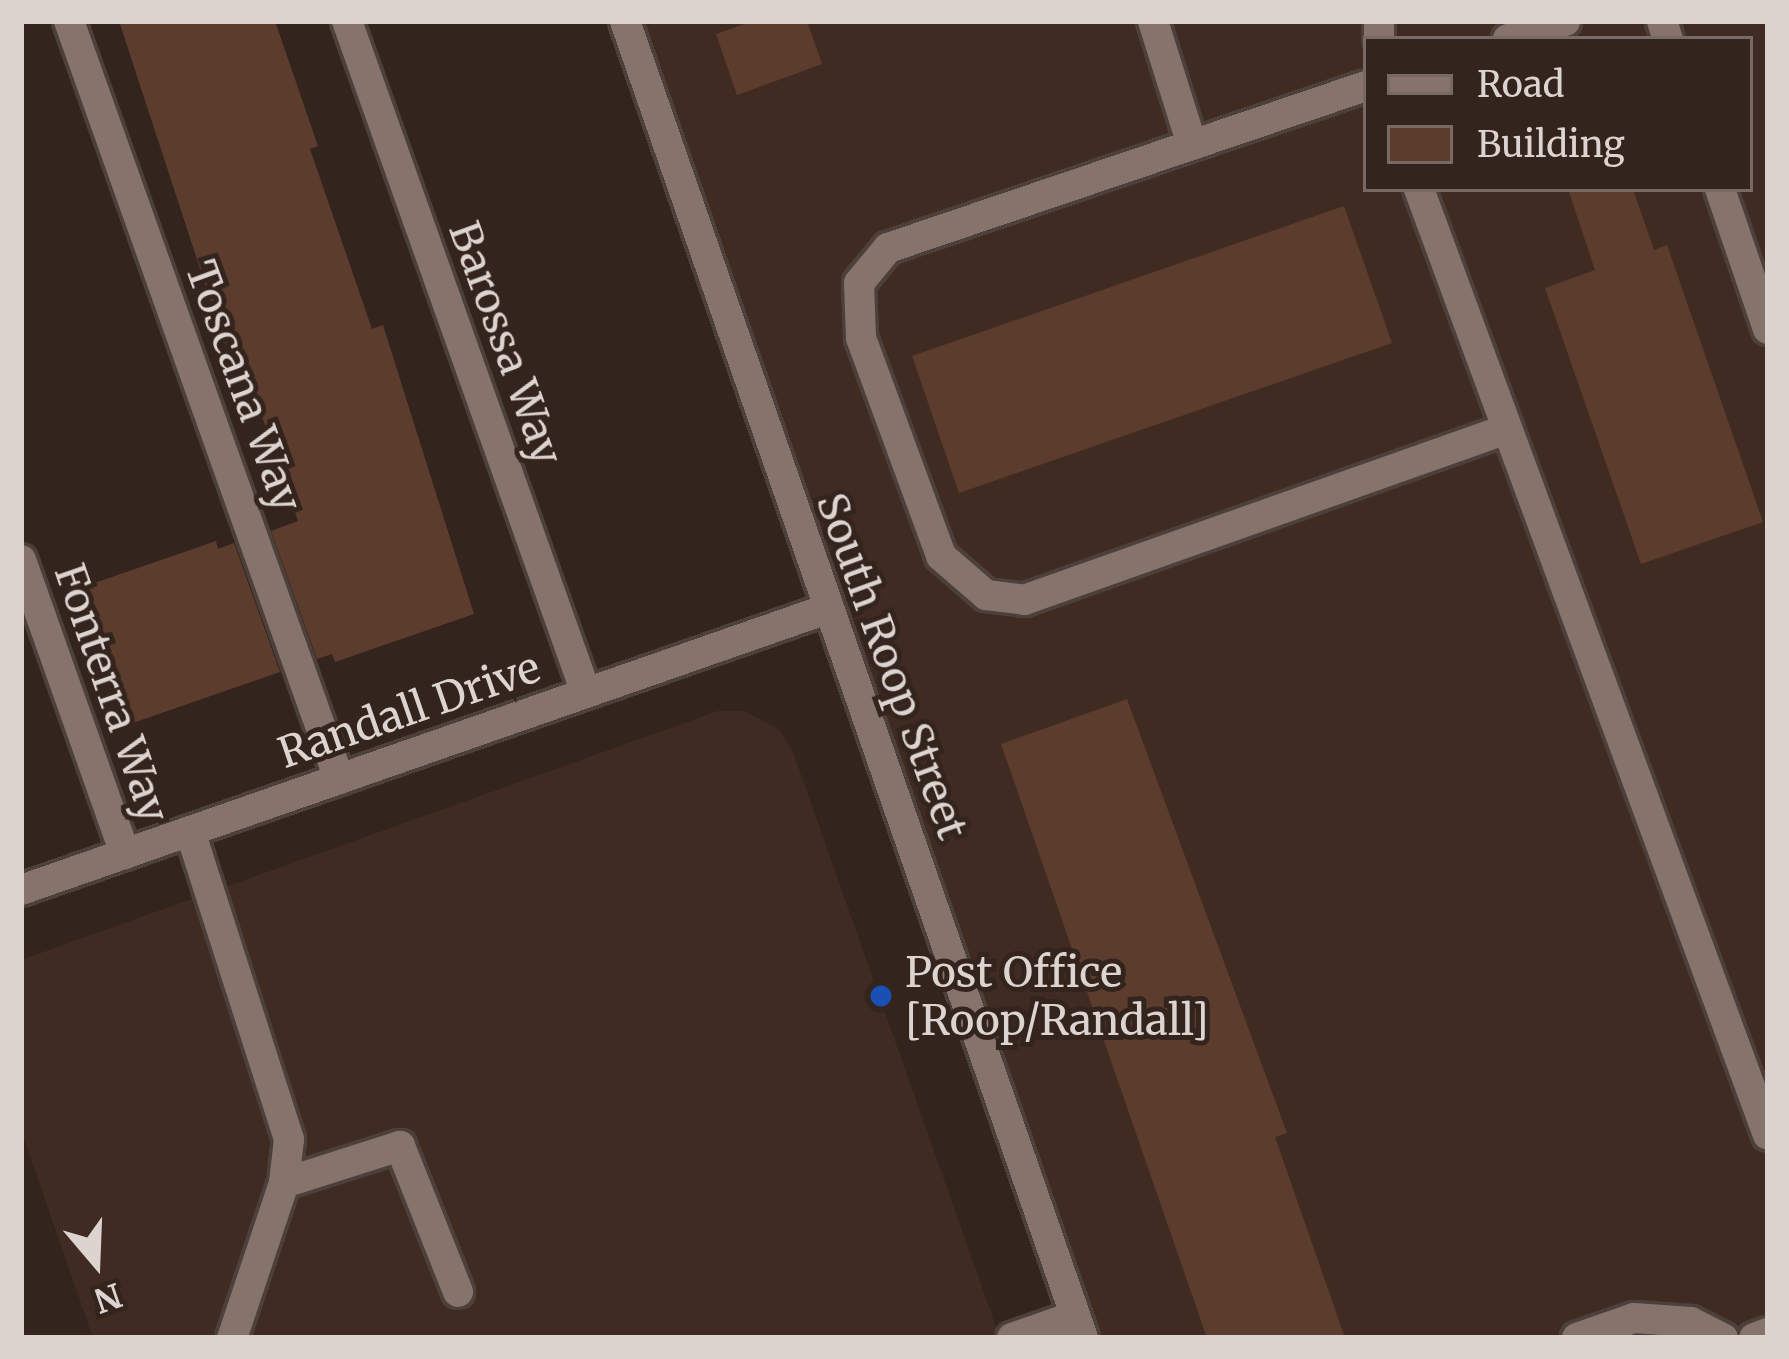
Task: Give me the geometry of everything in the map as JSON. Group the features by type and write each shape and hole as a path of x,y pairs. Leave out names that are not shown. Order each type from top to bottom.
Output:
{"street":[{"name":"Toscana Way","path":"69,21 339,779"},
{"name":"Barossa Way","path":"347,21 586,693"},
{"name":"South Roop Street","path":"625,21 824,610 1079,1327"},
{"path":"1153,21 1192,145"},
{"path":"1517,36 1564,21"},
{"path":"1363,87 888,248 859,283 861,338 940,556 986,595 1024,600 1508,429"},
{"path":"1420,192 1768,1135"},
{"path":"1721,192 1768,329"},
{"name":"Fonterra Way","path":"21,560 125,854"},
{"name":"Randall Drive","path":"21,890 824,610"},
{"path":"190,831 289,1139 284,1183 232,1338"},
{"path":"284,1183 400,1146 458,1292"},
{"path":"1577,1338 1634,1318 1690,1322 1723,1338"},
{"path":"1012,1338 1079,1327"},
{"path":"1754,1338 1768,1333"}],"shaded area":[{"path":"625,21 1768,21 1768,1338 1077,1338"},
{"path":"718,711 745,711 780,730 793,752 1000,1338 93,1338 21,1130 21,960"}],"building":[{"path":"119,21 275,21 318,146 310,149 372,329 383,325 474,614 335,662 332,654 317,659 271,531 298,521 237,344 226,348"},
{"path":"753,21 807,21 822,64 737,95 716,34"},
{"path":"1569,192 1634,192 1654,250 1667,245 1763,522 1641,564 1545,288 1595,270"},
{"path":"1344,206 1392,343 959,493 912,356"},
{"path":"216,541 218,549 234,543 280,672 127,725 80,588"},
{"path":"1127,699 1287,1133 1275,1137 1345,1338 1207,1338 1001,744"}],"place":[{"name":"Post Office [Roop/Randall]","path":"881,996"}]}
